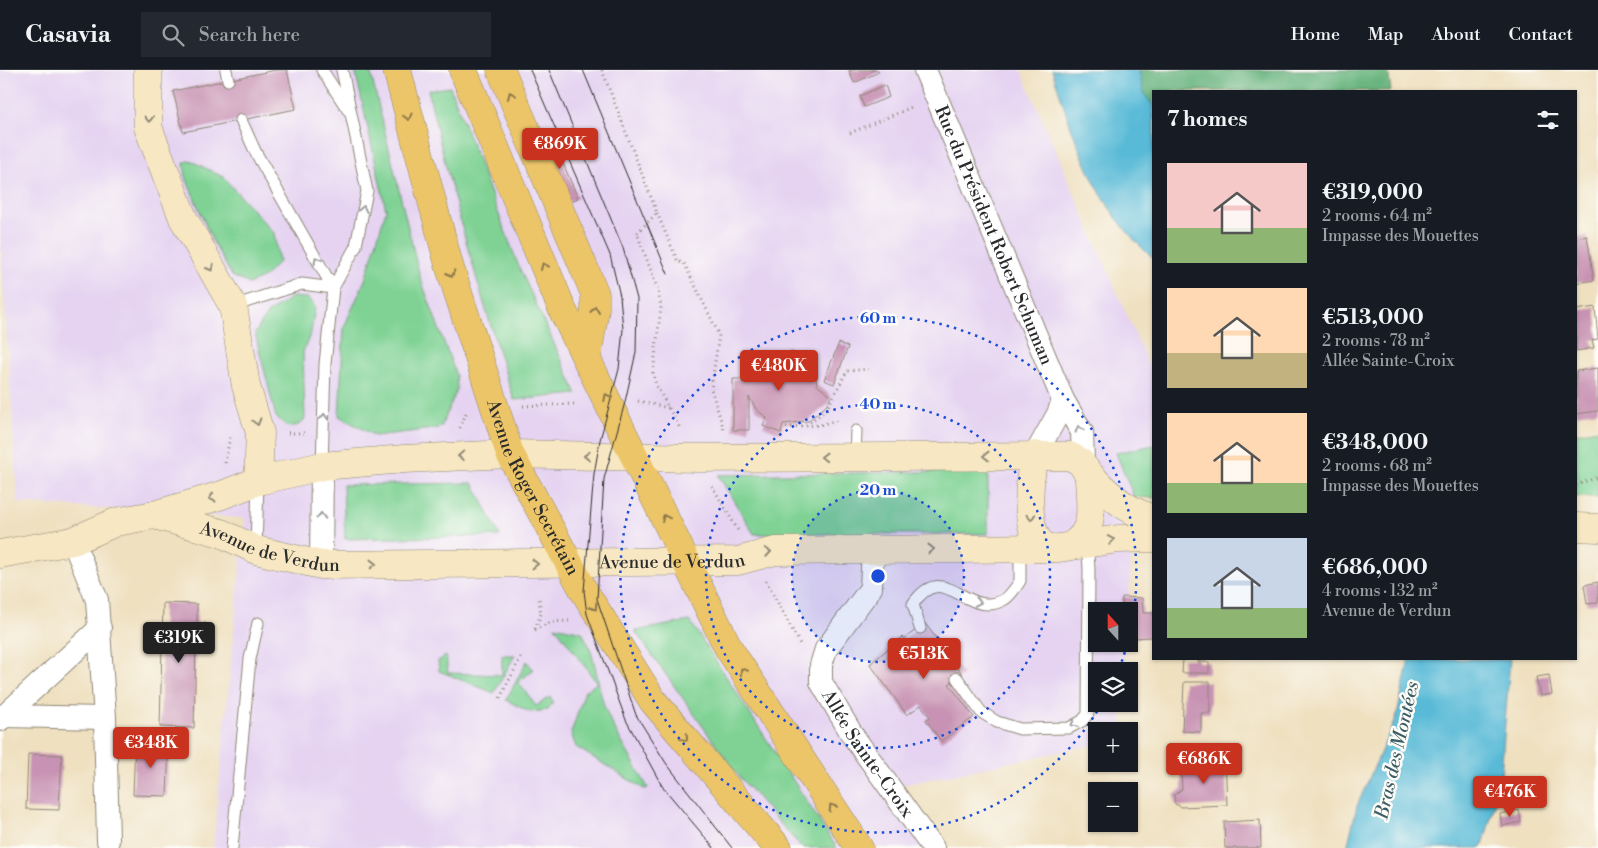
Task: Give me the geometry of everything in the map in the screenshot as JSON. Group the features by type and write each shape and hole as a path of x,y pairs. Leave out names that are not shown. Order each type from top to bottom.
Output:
{"main road":[{"name":"Avenue Roger Secrétain","path":"397,70 448,265 510,454 605,627 653,701 778,848"},
{"path":"463,70 563,311 610,403 729,649 859,848"},
{"path":"501,70 595,294 595,310 587,358"}],"street":[{"path":"148,70 148,126 183,218 233,306 246,386 260,432 258,482"},
{"name":"Rue du Président Robert Schuman","path":"925,70 1063,400 1082,432 1086,468"},
{"path":"1063,400 1058,414 1035,455 1031,477 1030,520 1032,532 1038,540 1059,547 1083,538 1090,527 1086,468"},
{"name":"Avenue de Verdun","path":"0,554 73,541 116,522 154,515 222,495 258,482 322,466 404,459 510,454 636,457 856,444 1069,456 1086,468 1130,511 1152,518"},
{"path":"320,565 322,466"},
{"name":"Avenue de Verdun","path":"154,515 221,533 256,550 320,565 686,562 738,560 775,551 1059,547 1118,539 1152,538"},
{"path":"1577,527 1598,528"},
{"path":"73,541 80,553 97,600 100,628 108,841"},
{"name":"Allée Sainte-Croix","path":"873,549 871,588 826,649 821,665 820,682 852,736 933,848"},
{"path":"2,718 100,628"},
{"path":"2,718 104,718"}],"lane":[{"path":"322,70 353,118"},
{"path":"322,466 325,364 333,288 356,246 367,191 342,70"},
{"path":"241,120 256,153 333,288"},
{"path":"233,306 302,284 333,288"},
{"path":"256,550 258,482"},
{"path":"920,628 913,604 919,594 940,586 949,587 972,602 990,604 1005,599 1020,581 1020,561 1023,554 1059,547 1088,554 1090,569 1088,714 1082,721 1069,728 1020,729 997,722 981,712 957,678"},
{"path":"232,848 250,659 258,623"}],"path":[{"path":"602,70 678,262 684,263 719,335 710,389 725,438"},
{"path":"850,133 921,103"},
{"path":"657,213 637,233 658,290 661,307 653,373 656,385 684,436"},
{"path":"806,425 826,410 847,371 868,369"},
{"path":"466,417 468,407 642,401 669,408"},
{"path":"782,427 820,426"},
{"path":"1577,485 1598,477"},
{"path":"710,482 742,538"},
{"path":"762,575 820,682"},
{"path":"539,599 541,614 535,630 551,622 572,621"},
{"path":"500,698 522,655"}],"shaded area":[{"path":"0,70 1021,70 1152,373 1152,464 1136,477 1129,602 1088,602 1088,652 1125,652 1125,662 1088,662 1088,712 1122,712 1122,722 1088,722 1088,746 898,786 937,848 213,848 245,518 18,503 0,234"}],"green space":[{"path":"355,70 370,70 420,277 456,375 457,389 441,427 434,429 375,436 339,416 344,327 365,280 386,210"},
{"path":"1139,70 1388,70 1391,90 1152,90 1152,104 1144,93"},
{"path":"450,87 519,267 577,394 514,400 467,246 428,90"},
{"path":"190,160 223,177 274,233 279,262 264,277 249,284 232,276 212,240 186,178 184,163"},
{"path":"292,297 308,298 315,307 311,332 303,352 305,419 299,425 288,427 276,417 255,333 268,313"},
{"path":"1598,429 1598,497 1577,497 1577,433"},
{"path":"1152,445 1152,498 1134,497 1116,453"},
{"path":"988,471 988,534 754,534 718,475"},
{"path":"473,483 500,536 345,539 343,485"},
{"path":"690,621 837,848 802,848 736,773 635,631"},
{"path":"555,626 582,632 591,652 608,716 648,788 644,789 576,747 571,733 585,691 597,683"},
{"path":"502,655 515,655 494,693 439,671 438,661 446,656 448,673 502,675"},
{"path":"527,661 533,670 518,682 536,706 550,697 553,702 548,710 530,712 506,700"}],"water":[{"path":"1052,70 1139,70 1144,93 1152,104 1152,257 1116,218 1102,196 1069,122"},
{"name":"Bras des Montées","path":"1409,660 1510,660 1500,787 1482,848 1347,848 1357,806 1397,715"}],"building":[{"path":"276,70 287,70 296,109 183,132 173,91"},
{"path":"878,70 879,72 854,83 849,71"},
{"path":"885,85 889,97 864,107 860,96"},
{"path":"552,138 578,198 569,202 543,142"},
{"path":"1587,236 1594,280 1577,283 1577,238"},
{"path":"1595,307 1598,339 1592,340 1594,348 1577,351 1577,310"},
{"path":"839,343 848,347 834,384 824,380"},
{"path":"792,352 806,358 814,366 817,385 831,396 827,405 808,421 783,424 781,433 763,426 767,418 756,409 749,397 749,430 733,430 733,379 745,379 751,357 768,364 781,354"},
{"path":"1598,368 1598,411 1577,414 1577,371"},
{"path":"1598,582 1598,603 1587,604 1584,585"},
{"path":"1122,597 1142,598 1143,613 1152,613 1152,637 1138,638 1138,602 1122,602"},
{"path":"163,603 197,604 197,623 206,623 205,641 196,640 194,728 160,727"},
{"path":"925,623 963,675 949,684 974,717 941,741 926,720 930,717 921,705 907,715 870,664 902,637 904,639"},
{"path":"1183,660 1209,662 1209,673 1182,673"},
{"path":"1549,675 1552,694 1540,696 1536,677"},
{"path":"1184,682 1210,682 1210,713 1201,713 1201,732 1182,731"},
{"path":"135,741 169,743 167,796 133,795"},
{"path":"28,754 62,755 59,810 26,809"},
{"path":"1225,757 1227,805 1181,807 1175,804 1174,795 1182,789 1181,773 1200,772 1199,759"},
{"path":"1519,810 1521,822 1502,826 1500,814"},
{"path":"1260,820 1261,848 1225,848 1224,822"}],"tram line":[{"path":"530,70 610,255 620,296 623,329 619,369 600,440 594,474 584,591 587,614 626,720 662,786 714,848"},
{"path":"549,70 623,248 637,299 636,352 625,402 604,479 597,599 636,715 666,763 732,848"},
{"path":"583,70 668,274"}]}
